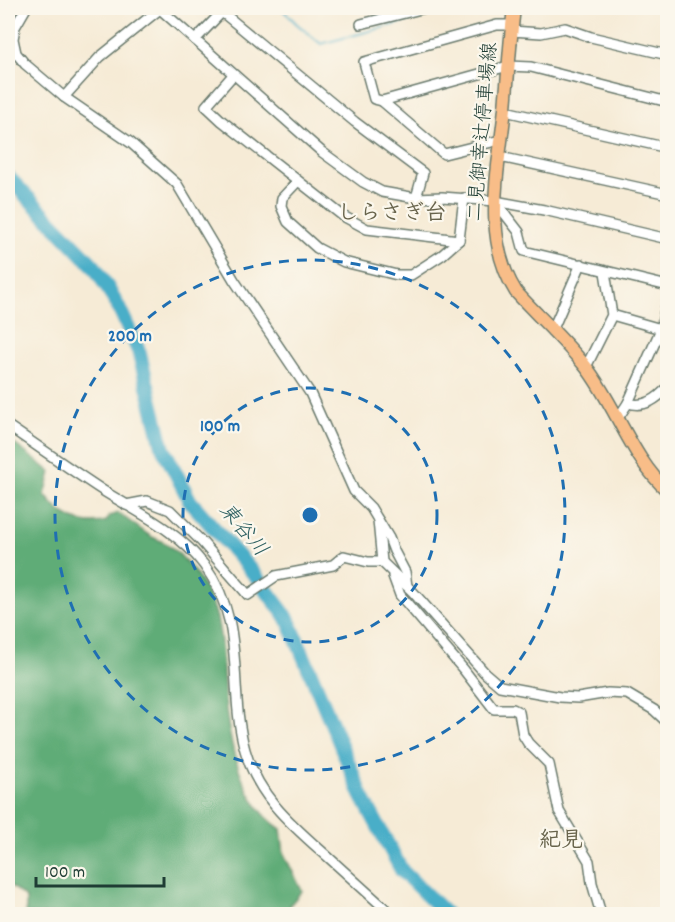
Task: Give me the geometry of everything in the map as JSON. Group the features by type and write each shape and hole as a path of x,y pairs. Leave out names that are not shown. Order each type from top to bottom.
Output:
{"main road":[{"name":"二見御幸辻停車場線","path":"514,8 495,201 496,240 507,278 516,292 586,367 642,460 668,491"}],"street":[{"path":"26,8 15,27 13,39 16,53 24,64 64,97 131,143 177,184 234,280 310,393 354,491 371,508 390,538 405,572 407,586"},
{"path":"64,97 100,57 160,8 322,152 363,182 382,192 416,198 464,198 495,201 668,239"},
{"path":"361,24 425,8"},
{"path":"195,40 222,12 338,108 423,173 416,198"},
{"path":"500,140 444,154 382,101 374,99 364,62 497,25 541,33 565,28 591,37 668,55"},
{"path":"382,101 508,66 531,67 668,102"},
{"path":"233,75 206,106 343,216 367,229 459,240"},
{"path":"505,111 668,148"},
{"path":"500,157 668,194"},
{"path":"298,181 282,198 281,206 288,222 317,248 344,262 396,275 411,275 442,255 459,240 464,198"},
{"path":"495,201 519,232 524,250 668,286"},
{"path":"552,331 580,264"},
{"path":"586,367 612,315 605,272"},
{"path":"618,418 628,403 661,329 668,296"},
{"path":"612,315 661,329"},
{"path":"628,403 638,406 647,403 668,387"},
{"path":"8,426 168,531 193,552 204,566 222,599 233,633 239,719 245,749 260,785 277,810 392,915"},
{"path":"126,505 147,501 170,510 202,542 248,595 273,578 333,565 344,556 368,562 382,562"},
{"path":"378,520 382,562 407,586 485,673 500,686 560,697 578,698 608,693 627,694 654,710 668,723"},
{"path":"393,574 400,595 494,709 513,709 519,712 523,735 549,764 559,811 589,861 592,883 601,915"}],"green space":[{"path":"8,439 51,472 45,495 58,509 72,518 88,523 107,521 109,516 118,513 172,548 193,570 204,586 218,622 228,724 238,764 254,801 266,817 281,829 284,854 302,891 290,905 291,914 26,914 26,898 8,884"}],"waterway":[{"path":"281,8 321,44 456,8"},
{"name":"東谷川","path":"8,177 94,266 107,287 139,352 163,448 190,501 255,575 288,619 362,796 402,871 446,914"}],"district":[{"name":"しらさぎ台","path":"392,214"},
{"name":"紀見","path":"561,841"}]}
